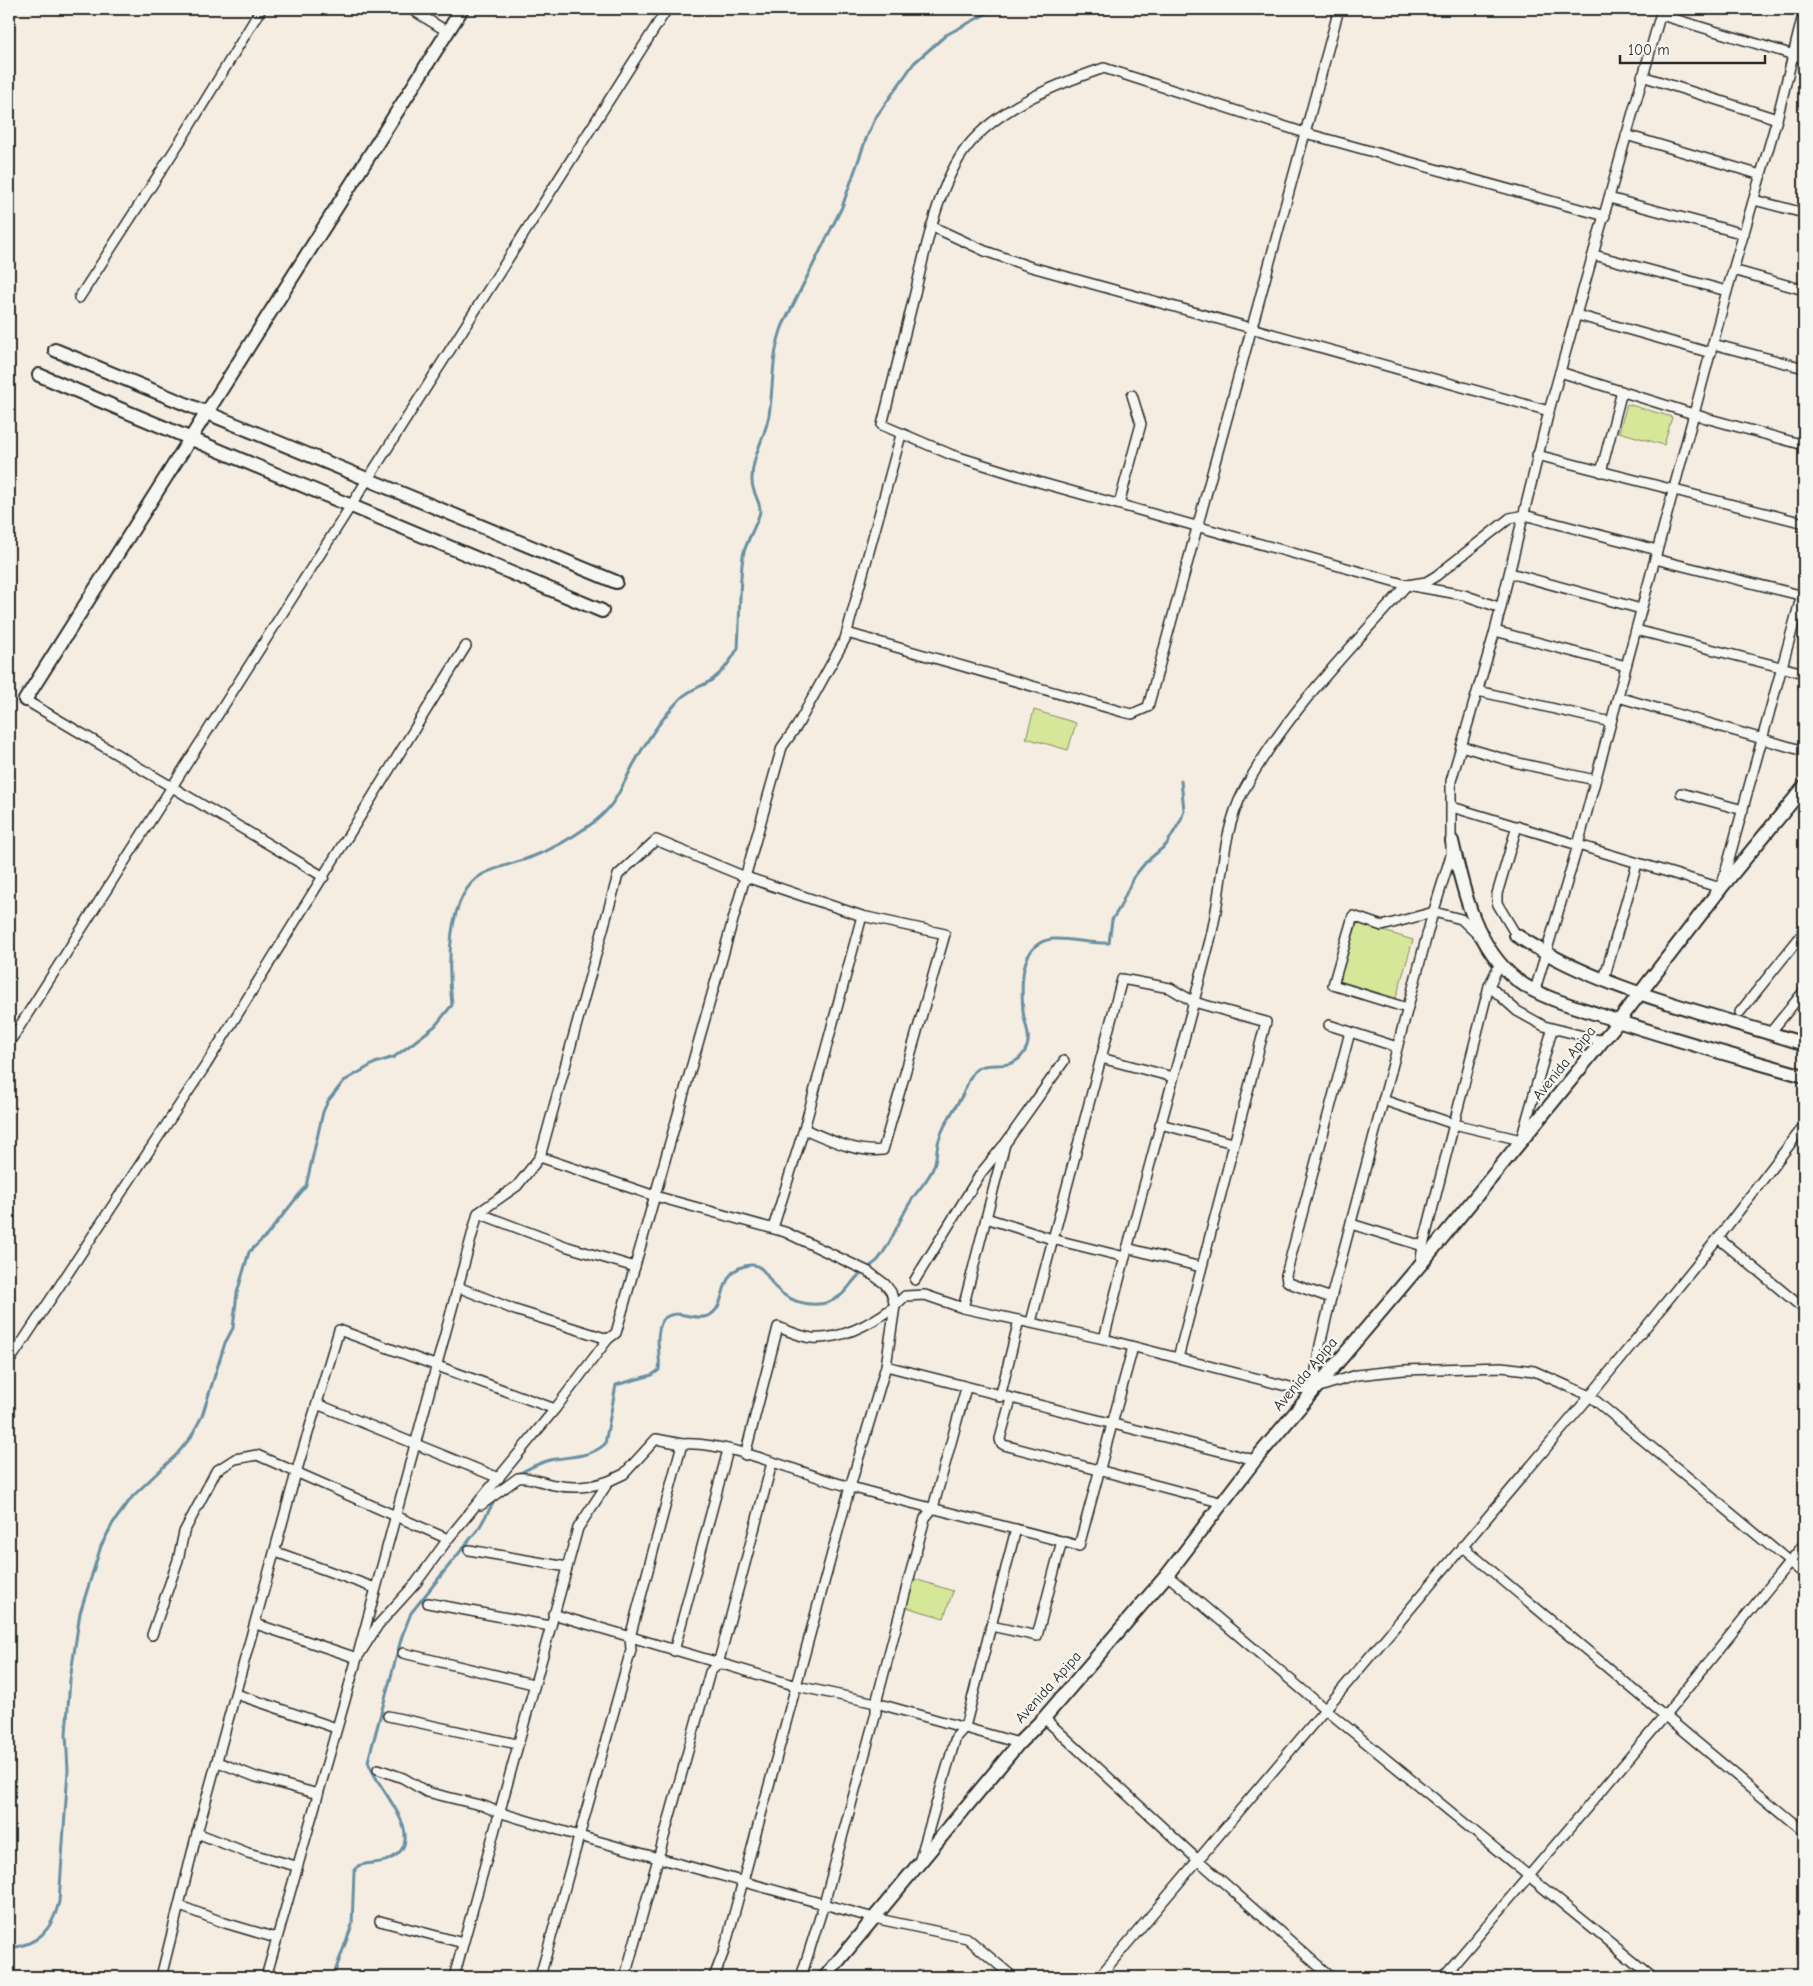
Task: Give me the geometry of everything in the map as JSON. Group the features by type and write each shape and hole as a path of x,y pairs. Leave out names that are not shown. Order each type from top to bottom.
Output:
{"street":[{"path":"79,298 183,137 261,9"},
{"path":"411,9 448,32"},
{"path":"324,877 25,700 462,9"},
{"path":"9,1043 667,9"},
{"path":"846,633 1132,714 1148,706 1196,525 1339,9"},
{"path":"1535,990 1578,845 1733,270 1777,119 1804,11"},
{"path":"1313,1389 1320,1345 1331,1298 1397,1047 1446,872 1452,841 1451,781 1501,608 1549,411 1594,255 1642,76 1662,12 1804,58"},
{"path":"1501,608 1464,595 1408,586 952,455 882,426 931,226 953,169 967,147 985,128 1012,110 1040,95 1079,76 1104,68 1305,133 1604,216"},
{"path":"1642,76 1777,119"},
{"path":"1626,135 1761,175"},
{"path":"1609,198 1744,234"},
{"path":"1754,200 1804,213"},
{"path":"931,226 985,251 1028,266 1549,411"},
{"path":"1594,255 1727,292"},
{"path":"1733,270 1804,290"},
{"path":"1577,315 1712,349 1804,368"},
{"path":"55,350 616,582"},
{"path":"1560,372 1804,445"},
{"path":"39,375 602,611"},
{"path":"1602,472 1622,391"},
{"path":"1119,504 1141,424 1132,395"},
{"path":"357,1658 378,1625 416,1583 448,1539 555,1409 608,1339 616,1333 743,876 782,747 797,726 846,633 901,435"},
{"path":"1537,455 1804,523"},
{"path":"1104,1339 1211,938 1233,815 1261,762 1301,707 1408,586 1426,582 1436,576 1503,523 1516,515 1524,515 1656,555 1804,593 1721,888 1452,807"},
{"path":"1510,574 1641,609"},
{"path":"1495,630 1626,666"},
{"path":"1636,630 1783,666 1804,673"},
{"path":"9,1362 206,1066 466,646"},
{"path":"1478,690 1611,722"},
{"path":"1618,697 1804,751"},
{"path":"1461,746 1514,762 1595,780"},
{"name":"Avenida Apipa","path":"825,1977 1019,1743 1044,1718 1168,1575 1255,1460 1313,1389 1420,1265 1603,1041 1721,888 1804,787"},
{"path":"1682,793 1743,810"},
{"path":"1516,826 1497,894 1497,903 1516,935 1546,955 1641,994 1804,1044"},
{"path":"266,1977 296,1866 357,1658 413,1443 478,1213 517,1186 540,1157 618,876 656,840 743,876 862,916 945,934 883,1150 865,1150 804,1129"},
{"path":"1452,841 1463,893 1474,921 1500,963 1517,980 1555,1000 1618,1022 1804,1076"},
{"path":"1604,979 1637,864"},
{"path":"1408,1008 1333,984 1353,916 1382,926 1390,925 1419,914 1434,912 1461,919 1487,943"},
{"path":"774,1228 804,1129 862,916"},
{"path":"1740,1012 1804,932"},
{"path":"1420,1265 1423,1246 1489,986 1500,963"},
{"path":"1031,1322 1122,979 1170,988 1194,1002 1266,1022 1200,1267 1178,1358"},
{"path":"1489,986 1518,1011 1552,1030 1603,1041"},
{"path":"1770,1033 1804,991"},
{"path":"1329,1025 1397,1047"},
{"path":"1383,1100 1454,1124 1521,1140 1552,1030"},
{"path":"1331,1298 1292,1284 1287,1281 1286,1275 1350,1032"},
{"path":"1101,1058 1173,1077"},
{"path":"915,1280 981,1173 1064,1061"},
{"path":"1160,1124 1233,1143"},
{"path":"1099,1977 1590,1396 1718,1238 1804,1126"},
{"path":"963,1308 1004,1144"},
{"path":"540,1157 655,1196 774,1228 869,1272 885,1284 896,1306 886,1366 850,1487 743,1882 714,1977"},
{"path":"478,1213 568,1247 635,1267"},
{"path":"986,1218 1052,1239 1200,1267"},
{"path":"1351,1224 1423,1246"},
{"path":"1718,1238 1804,1309"},
{"path":"458,1287 515,1310 608,1339"},
{"path":"745,1454 778,1327 807,1337 826,1337 851,1331 873,1322 896,1306 905,1296 925,1295 963,1308 1104,1339 1280,1385 1313,1389 1357,1375 1404,1370 1502,1366 1534,1371 1590,1396 1804,1574"},
{"path":"1000,1397 1018,1320"},
{"path":"161,1977 198,1833 296,1473 339,1330 555,1409"},
{"path":"470,1513 518,1478 534,1478 556,1485 584,1488 609,1481 624,1474 656,1439 682,1444 696,1443 745,1454 850,1487 1079,1546 1133,1347"},
{"path":"886,1366 1000,1397 1112,1423 1255,1460"},
{"path":"801,1977 824,1904 876,1713 876,1703 925,1518 933,1508 966,1388"},
{"path":"1011,1399 1001,1443 1223,1502"},
{"path":"317,1404 499,1478"},
{"path":"540,1977 631,1650 630,1637 682,1444"},
{"path":"674,1651 728,1450"},
{"path":"152,1635 178,1560 184,1532 216,1471 235,1459 257,1455 395,1514 448,1539"},
{"path":"625,1977 710,1672 718,1664 772,1463"},
{"path":"454,1977 533,1684 578,1528 609,1481"},
{"path":"918,1864 956,1737 964,1727 1016,1529"},
{"path":"991,1626 1037,1636 1062,1541"},
{"path":"1442,1977 1664,1717 1804,1544"},
{"path":"1462,1546 1664,1717 1804,1832"},
{"path":"469,1550 567,1567"},
{"path":"276,1552 374,1588"},
{"path":"1168,1575 1324,1710 1652,1977"},
{"path":"428,1603 550,1626"},
{"path":"553,1614 797,1686 876,1703 1019,1743"},
{"path":"256,1624 357,1658"},
{"path":"403,1653 533,1684"},
{"path":"236,1694 336,1728"},
{"path":"388,1716 517,1744"},
{"path":"1044,1718 1198,1860 1331,1977"},
{"path":"218,1762 256,1777 318,1794"},
{"path":"378,1768 403,1778 427,1792 484,1806 498,1812 579,1836 874,1918 967,1938 1013,1977"},
{"path":"198,1833 248,1853 296,1866"},
{"path":"180,1906 225,1923 276,1938"},
{"path":"380,1921 463,1943"}],"green space":[{"path":"1627,404 1672,417 1664,445 1619,432"},
{"path":"1034,710 1076,723 1068,750 1026,738"},
{"path":"1357,923 1413,940 1396,998 1339,981"},
{"path":"915,1579 953,1591 944,1618 906,1607"}],"waterway":[{"path":"9,1948 36,1940 48,1928 59,1902 68,1770 66,1734 70,1680 80,1613 101,1546 113,1523 133,1496 177,1454 191,1437 202,1416 225,1343 233,1328 237,1293 249,1252 267,1235 306,1186 323,1112 328,1101 344,1081 375,1063 394,1057 435,1026 452,1005 450,972 452,934 455,915 462,898 471,884 489,871 556,846 598,819 614,801 641,752 666,715 680,699 716,677 736,652 738,648 743,556 760,514 759,503 752,485 752,473 769,415 776,347 783,325 842,207 866,139 876,117 914,63 946,35 995,9"},
{"path":"517,1475 546,1461 593,1452 605,1444 616,1385 652,1375 659,1370 658,1334 662,1320 673,1314 696,1317 708,1316 719,1305 727,1280 732,1273 740,1268 755,1265 765,1273 781,1293 806,1304 815,1304 832,1301 840,1296 860,1274 878,1260 907,1208 932,1171 943,1128 973,1073 978,1068 985,1066 1013,1063 1025,1051 1028,1036 1023,1011 1022,989 1024,966 1028,956 1042,942 1053,939 1109,943 1112,920 1133,878 1146,862 1166,845 1181,820 1184,810 1181,781"},
{"path":"333,1977 352,1925 354,1872 358,1866 388,1860 401,1851 405,1840 398,1813 372,1772 368,1761 402,1636 411,1613 479,1528 496,1498"}]}
